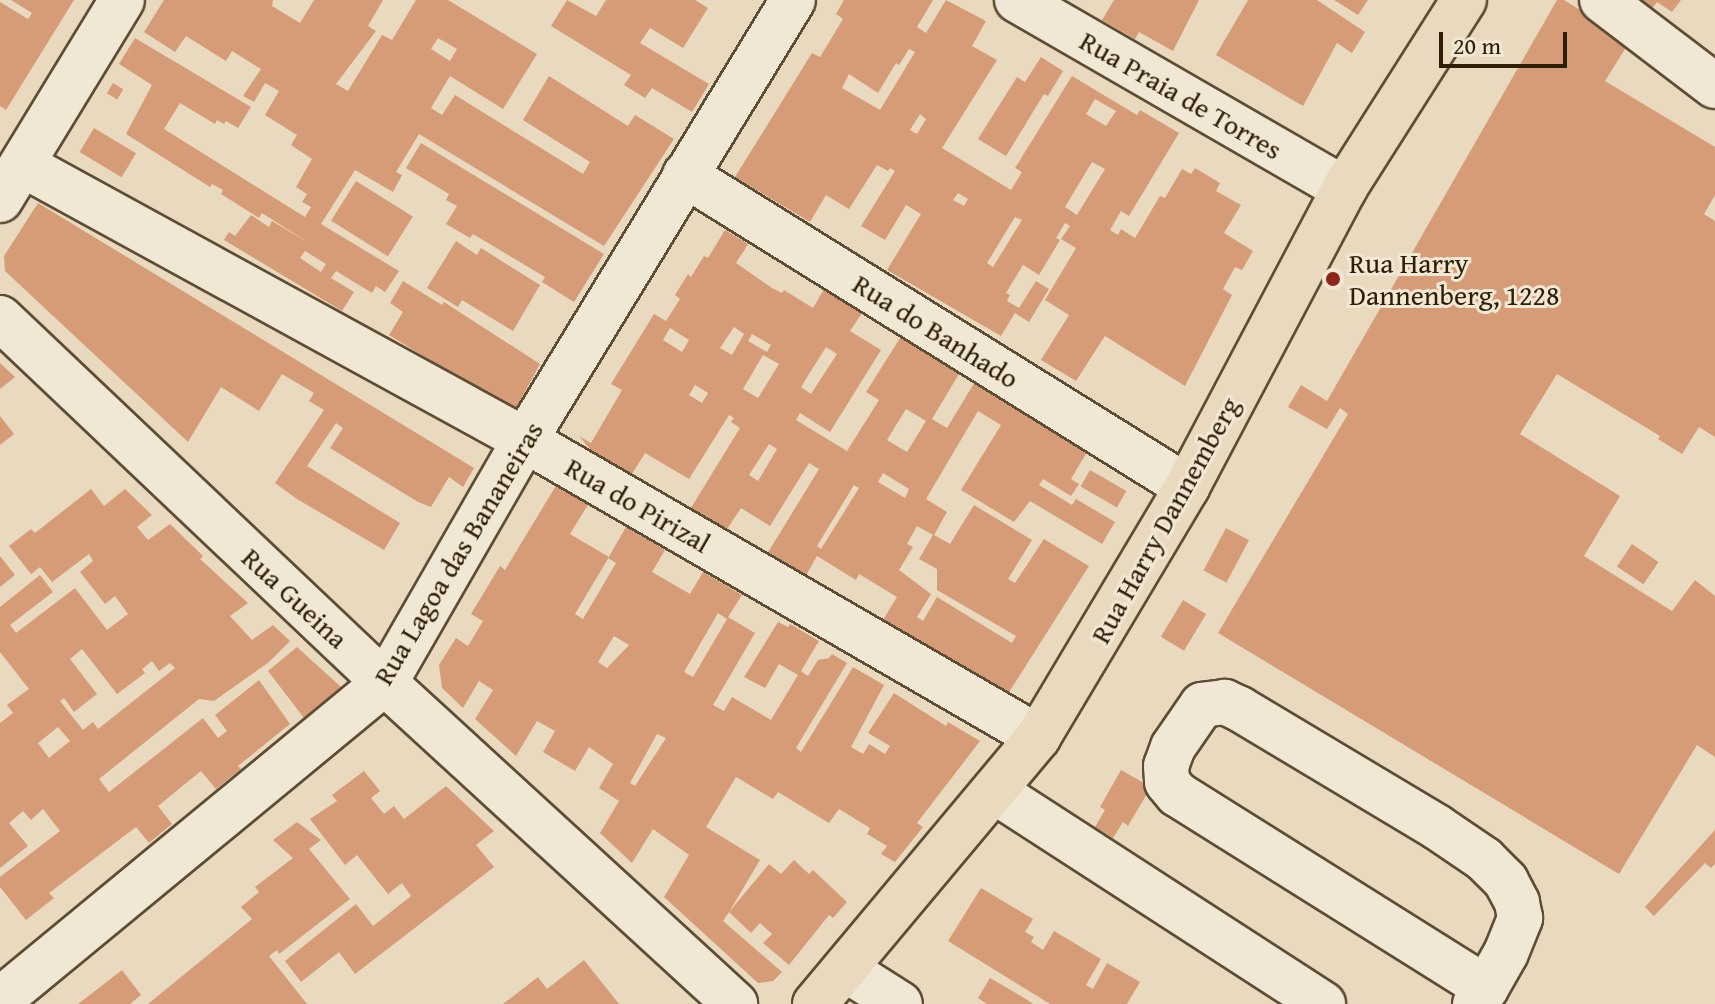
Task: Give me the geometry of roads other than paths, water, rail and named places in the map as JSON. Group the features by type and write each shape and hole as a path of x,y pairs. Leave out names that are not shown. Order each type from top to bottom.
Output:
{"main road":[{"name":"Rua Harry Dannemberg","path":"815,1004 1038,737 1187,487 1344,189 1464,0"}],"street":[{"path":"11,182 122,0"},
{"name":"Rua Lagoa das Bananeiras","path":"0,1000 385,683 525,440 793,0"},
{"name":"Rua Praia de Torres","path":"1017,0 1344,189"},
{"path":"1602,0 1715,86"},
{"name":"Rua do Banhado","path":"685,175 1187,487"},
{"name":"Rua do Pirizal","path":"11,182 525,440 1038,737"},
{"name":"Rua Gueina","path":"0,318 385,683 735,1004"},
{"path":"1225,702 1240,709 1484,859 1506,881 1517,902 1520,918 1506,953 1481,996 1177,794 1167,782 1166,766 1173,747 1202,705 1225,702"},
{"path":"994,791 1323,1004"},
{"path":"845,969 900,1004"}],"place":[{"name":"Rua Harry Dannenberg, 1228","path":"1333,279"}]}
